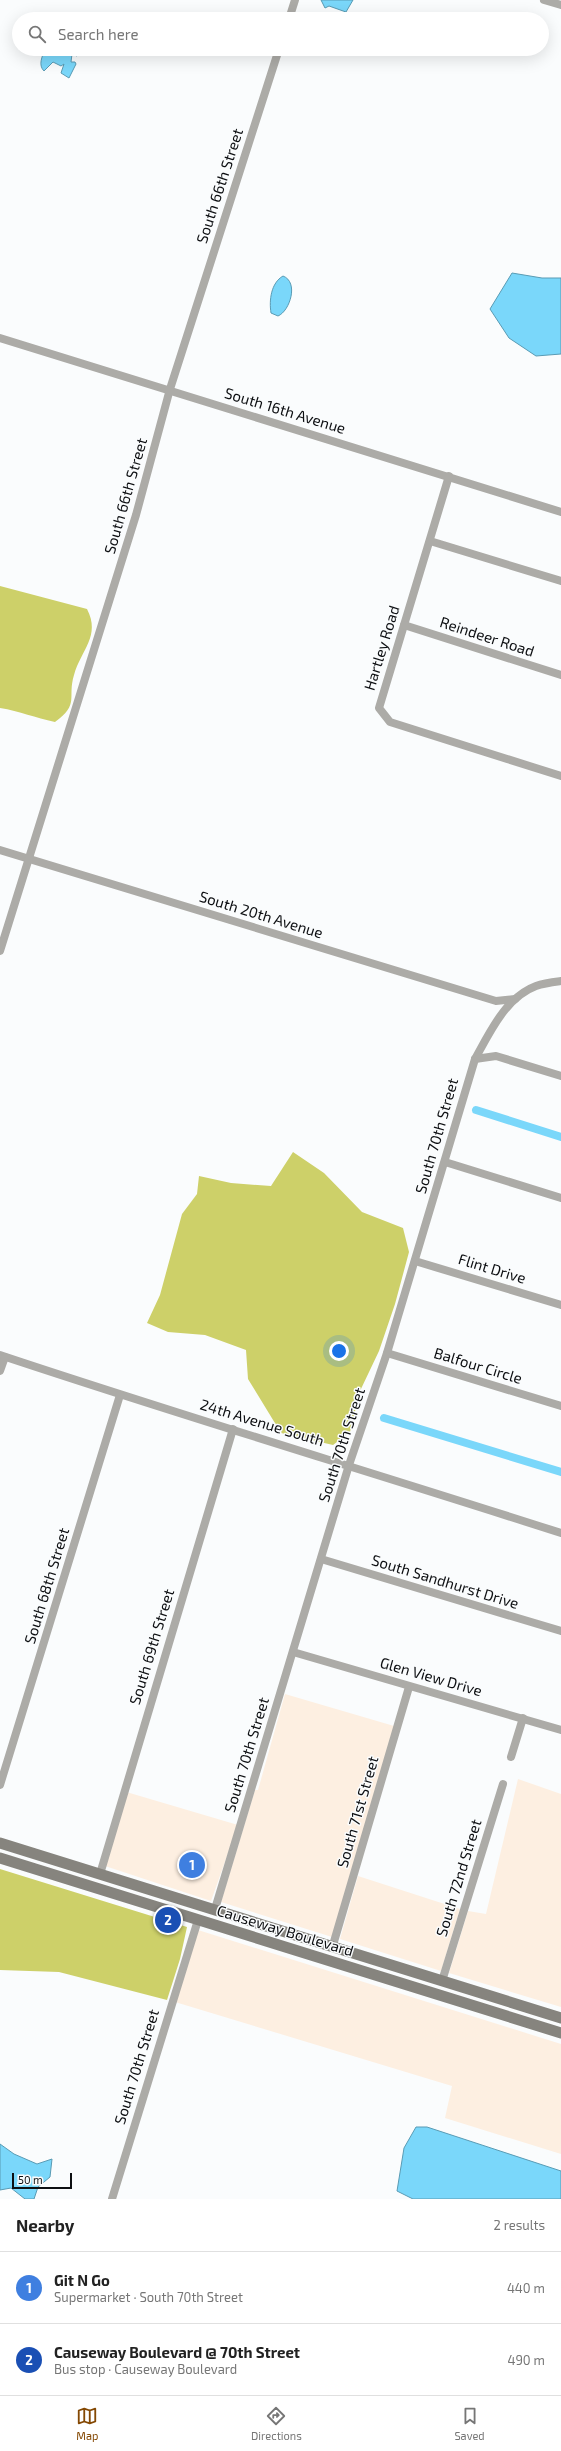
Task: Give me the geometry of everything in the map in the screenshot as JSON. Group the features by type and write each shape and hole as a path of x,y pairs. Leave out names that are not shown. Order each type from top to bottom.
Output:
{"main road":[{"name":"Causeway Boulevard","path":"0,1843 334,1945 442,1981 561,2018"},
{"name":"Causeway Boulevard","path":"0,1858 561,2033"},
{"path":"198,1920 202,1905"},
{"path":"211,1924 215,1909"}],"street":[{"path":"291,12 295,0"},
{"path":"544,0 561,5"},
{"name":"South 66th Street","path":"0,951 136,515 170,389 277,56"},
{"name":"South 16th Avenue","path":"0,338 170,389 561,512"},
{"name":"Hartley Road","path":"449,476 379,708 390,722 561,776"},
{"path":"430,541 561,581"},
{"name":"Reindeer Road","path":"404,625 561,675"},
{"name":"South 20th Avenue","path":"0,850 496,1002 515,999"},
{"path":"515,999 536,986 561,981"},
{"name":"South 70th Street","path":"215,1909 349,1465 387,1353 475,1059 496,1022 515,999"},
{"path":"475,1059 496,1056 561,1076"},
{"path":"445,1162 561,1198"},
{"name":"Flint Drive","path":"415,1261 561,1304"},
{"name":"Balfour Circle","path":"387,1353 561,1406"},
{"path":"0,1371 2,1356"},
{"name":"24th Avenue South","path":"2,1356 120,1395 349,1465 561,1533"},
{"name":"South 68th Street","path":"0,1785 120,1395"},
{"name":"South 69th Street","path":"100,1874 233,1429"},
{"name":"South Sandhurst Drive","path":"321,1559 561,1631"},
{"name":"Glen View Drive","path":"293,1652 561,1730"},
{"name":"South 71st Street","path":"334,1945 409,1687"},
{"path":"511,1757 523,1718"},
{"name":"South 72nd Street","path":"442,1981 503,1784"},
{"name":"South 70th Street","path":"112,2199 198,1920"}],"shaded area":[{"path":"0,586 87,609 91,619 91,635 74,675 71,700 68,710 55,722 0,708"},
{"path":"293,1152 324,1173 362,1212 403,1228 409,1252 395,1304 379,1351 360,1391 350,1432 333,1445 281,1433 248,1379 246,1350 205,1335 168,1332 147,1323 160,1295 182,1214 197,1194 199,1176 231,1183 271,1186"},
{"path":"285,1694 394,1726 332,1937 221,1902 255,1790 258,1790"},
{"path":"518,1779 561,1794 561,2007 449,1973 468,1911 486,1914"},
{"path":"123,1791 238,1825 211,1901 102,1865"},
{"path":"0,1869 187,1927 180,1959 167,2000 59,1972 0,1970"},
{"path":"358,1876 460,1909 441,1971 340,1939"},
{"path":"198,1930 561,2044 561,2154 445,2118 452,2086 175,2002"}],"water":[{"path":"321,0 353,0 346,12 329,6 325,8"},
{"path":"43,56 72,56 71,62 75,62 76,64 69,78 61,73 64,64 61,66 53,62 44,71 41,66"},
{"path":"512,273 542,278 561,278 561,354 536,356 509,338 490,309"},
{"path":"283,276 288,279 292,290 289,303 278,316 271,313 270,303 273,287"},
{"path":"416,2127 427,2127 561,2171 561,2199 413,2199 397,2191 404,2148"},
{"path":"0,2144 14,2154 37,2164 52,2159 50,2177 38,2187 34,2199 25,2199 11,2188 0,2190"}],"waterway":[{"path":"476,1110 561,1137"},
{"path":"384,1418 561,1472"}],"place":[{"name":"Git N Go","path":"192,1865"},
{"name":"Causeway Boulevard @ 70th Street","path":"168,1920"}]}
